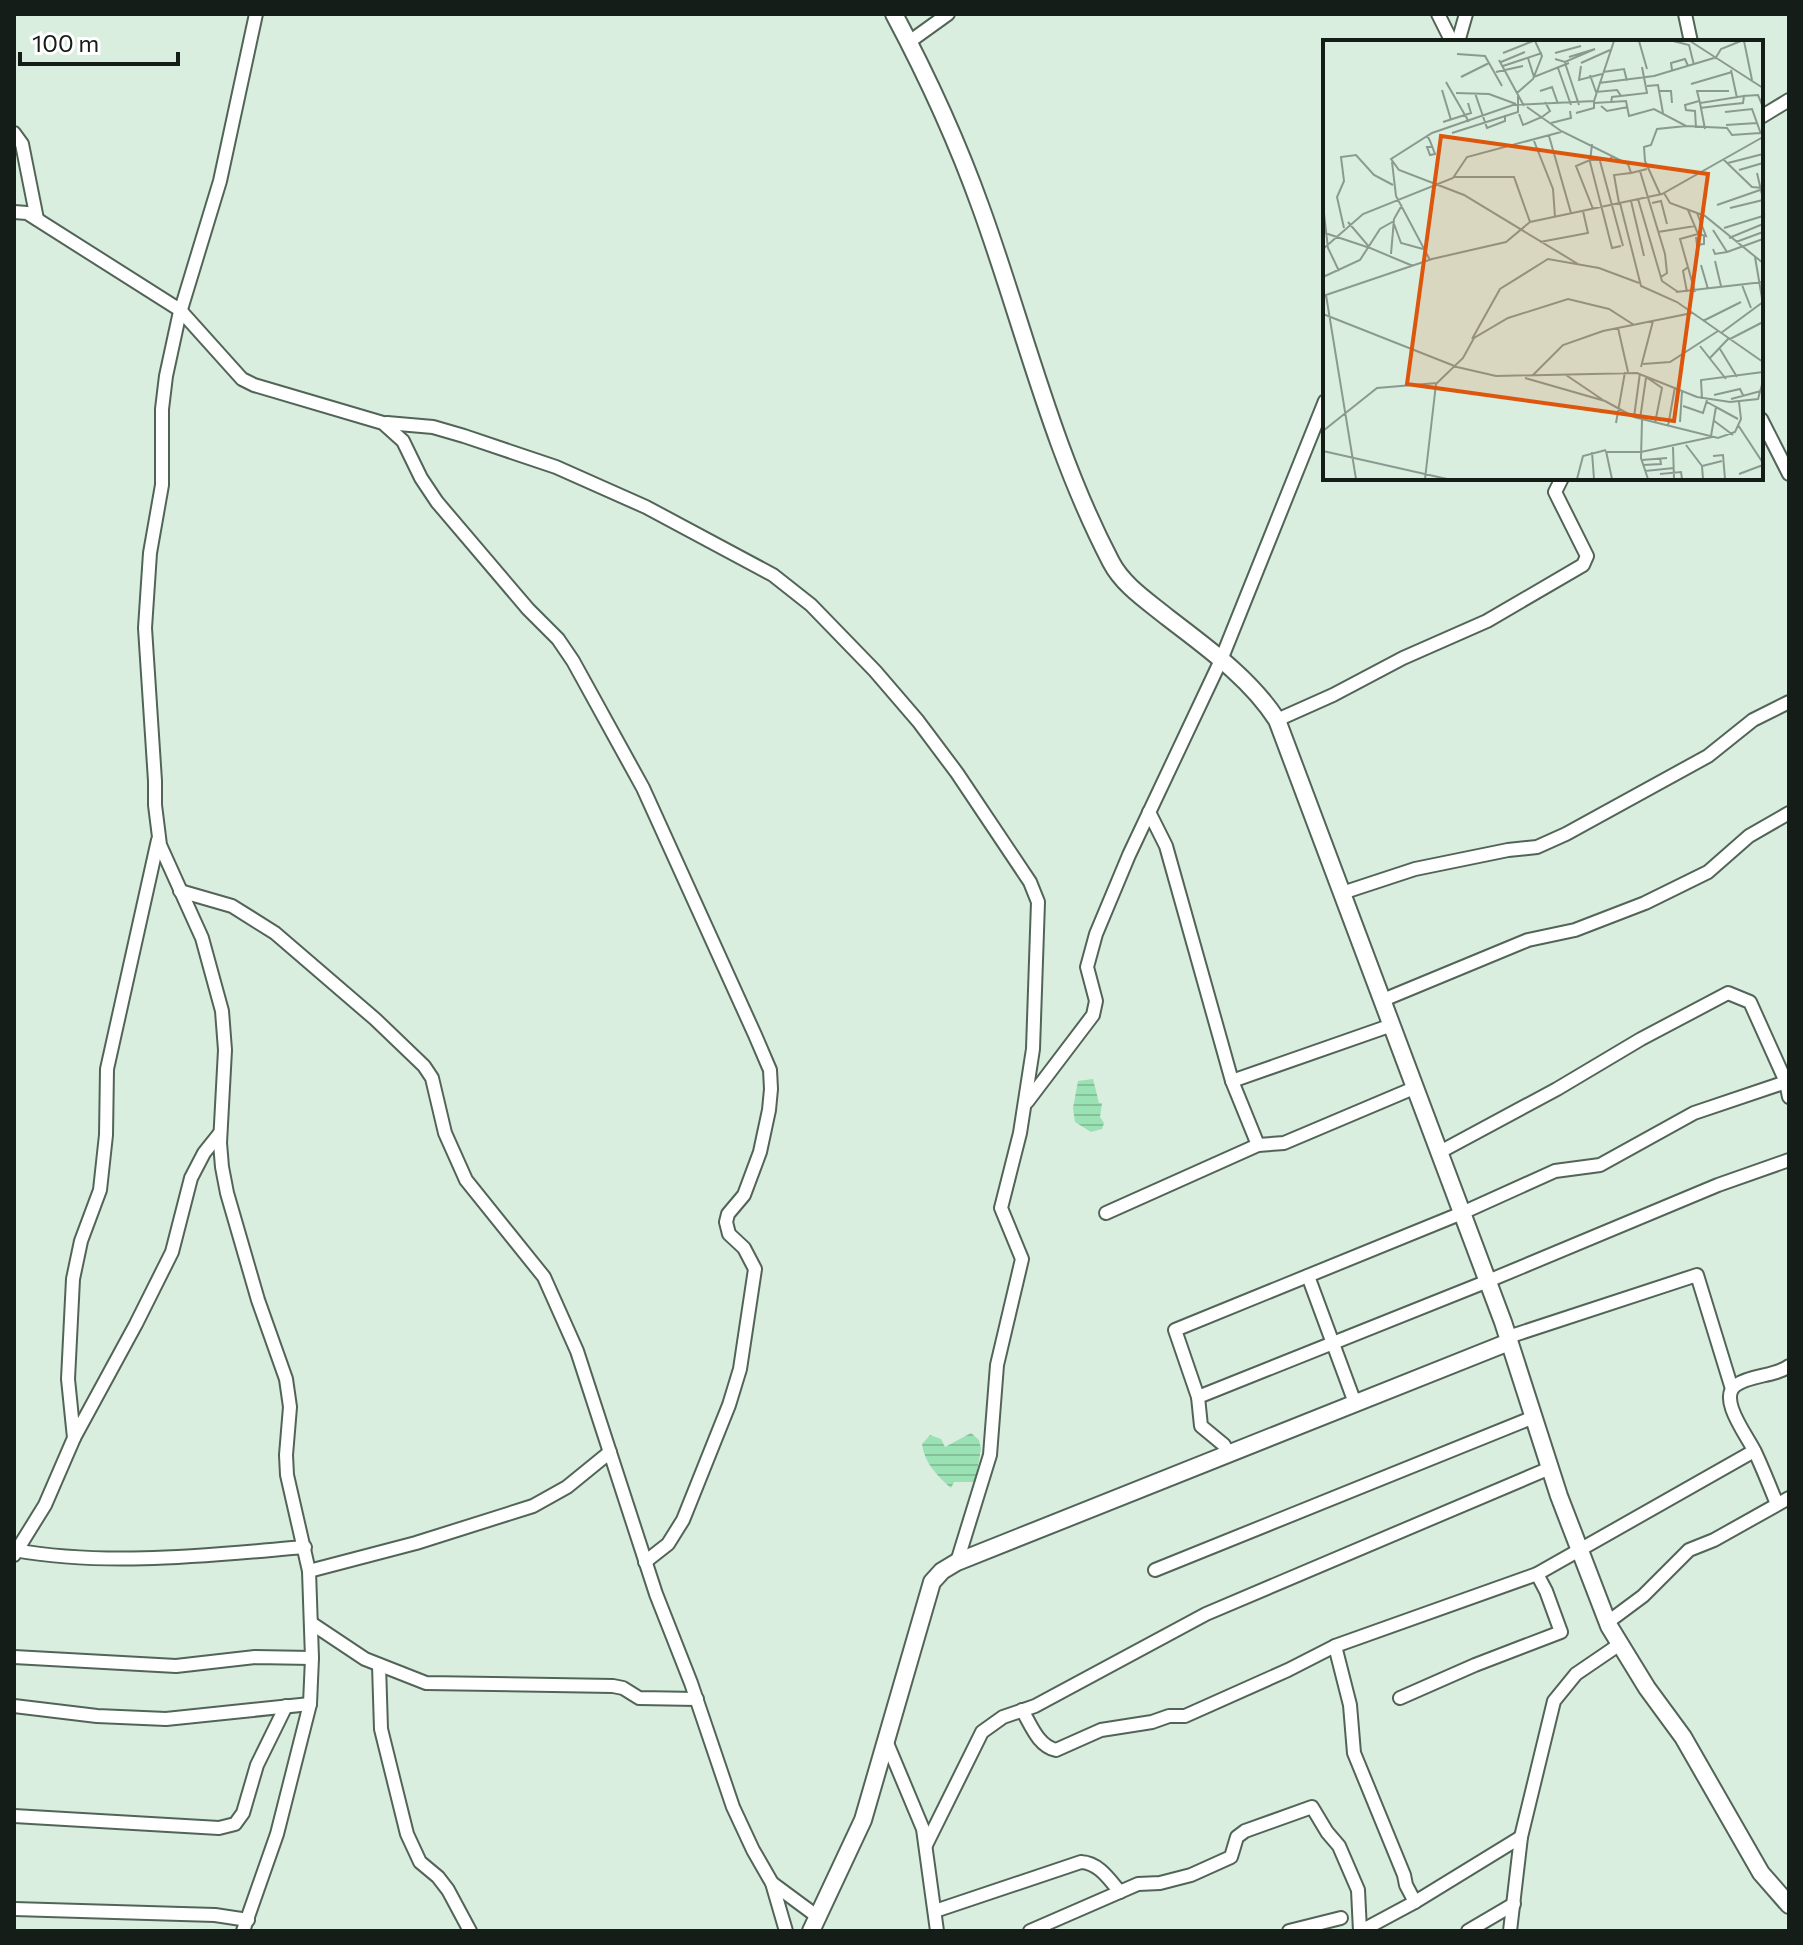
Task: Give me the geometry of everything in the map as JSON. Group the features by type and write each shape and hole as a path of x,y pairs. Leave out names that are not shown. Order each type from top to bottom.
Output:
{"street":[{"path":"14,1909 215,1915 246,1926 277,1834 310,1704 309,1571 287,1475 290,1407 286,1379 258,1300 227,1193 220,1133 225,1050 222,1011 202,938 164,859 159,838 145,628 150,553 162,485 162,409 166,376 180,310 220,181 256,14"},
{"path":"894,14 961,155 1064,461 1112,564 1135,592 1221,660 1277,720 1488,1281 1550,1468 1608,1622 1683,1737 1761,1873 1789,1905"},
{"path":"909,42 948,14"},
{"path":"1438,14 1454,40"},
{"path":"1456,40 1466,14"},
{"path":"1685,14 1691,40"},
{"path":"1763,116 1789,100"},
{"path":"14,133 22,144 37,219"},
{"path":"14,212 27,213 180,310 228,366 254,385 383,423 433,427 556,467 646,507 773,575 811,605 875,671 957,773 1030,882 1038,902 1033,1049 1025,1105 1001,1208 1022,1259 997,1365 990,1455 957,1562"},
{"path":"1025,1105 1093,1015 1096,1001 1087,967 1107,903 1221,660 1323,406"},
{"path":"1763,422 1789,474"},
{"path":"383,423 403,441 437,502 528,609 558,639 573,661 643,788 770,1070 771,1089 760,1152 744,1195 728,1214 726,1222 729,1234 744,1248 755,1269 740,1369 729,1405 683,1520 668,1544 645,1562"},
{"path":"1277,720 1487,621 1583,565 1587,556 1555,492 1561,480"},
{"path":"1342,893 1415,869 1537,847 1708,756 1753,720 1789,702"},
{"path":"1149,812 1166,846 1232,1081 1258,1145"},
{"path":"1383,1000 1528,940 1575,930 1659,897 1708,872 1749,836 1789,813"},
{"path":"74,1438 68,1379 73,1279 81,1241 100,1190 106,1135 107,1069 159,838"},
{"path":"180,891 232,906 265,926 375,1019 424,1066 438,1094 445,1133 466,1180 530,1258 555,1298 577,1351 645,1562 697,1699 733,1807 772,1883 786,1931"},
{"path":"1438,1153 1728,993 1750,1002 1787,1082 1789,1097"},
{"path":"1232,1081 1392,1025"},
{"path":"1228,1453 1224,1445 1201,1426 1198,1397 1175,1330 1462,1213 1555,1171 1600,1165 1694,1113 1787,1082"},
{"path":"1106,1213 1258,1145 1284,1143 1414,1088"},
{"path":"220,1133 204,1153 191,1178 172,1252 74,1438 45,1505 14,1552 127,1557 305,1547"},
{"path":"1198,1397 1718,1185 1789,1160"},
{"path":"772,1883 815,1924 858,1834 932,1582 942,1571 957,1562 1509,1339 1697,1275 1732,1389 1733,1412 1783,1501 1714,1540 1689,1550 1643,1596 1608,1622"},
{"path":"1308,1276 1355,1403"},
{"path":"1732,1389 1739,1383 1789,1366"},
{"path":"1155,1570 1534,1417"},
{"path":"1022,1710 1041,1742 1056,1750 1101,1730 1152,1722 1169,1716 1185,1716 1335,1646 1537,1574 1754,1451"},
{"path":"309,1571 416,1543 533,1506 567,1487 610,1452"},
{"path":"926,1845 982,1732 1003,1717 1110,1667 1235,1600 1550,1468"},
{"path":"1400,1698 1561,1632 1537,1574"},
{"path":"311,1623 365,1659 426,1683 613,1686 639,1698 697,1699"},
{"path":"1510,1931 1521,1837 1554,1701 1576,1674 1620,1644"},
{"path":"1335,1646 1350,1705 1354,1753 1415,1902"},
{"path":"14,1657 176,1666 255,1657 312,1658"},
{"path":"379,1665 381,1729 407,1834 420,1862 448,1890 470,1931"},
{"path":"14,1706 97,1716 166,1719 310,1704"},
{"path":"14,1816 227,1827 235,1824 243,1813 257,1765 286,1706"},
{"path":"887,1743 923,1829 937,1931"},
{"path":"1030,1931 1138,1884 1160,1883 1191,1875 1231,1857 1237,1837 1245,1831 1312,1807 1339,1846 1358,1890 1360,1931 1415,1902 1521,1837"},
{"path":"935,1911 1081,1862 1100,1869 1120,1892"},
{"path":"1468,1931 1514,1904"},
{"path":"1289,1931 1341,1918"}],"shaded area":[{"path":"1093,1079 1099,1103 1102,1103 1100,1117 1104,1123 1102,1129 1091,1132 1075,1122 1073,1108 1078,1081"},
{"path":"971,1433 979,1440 981,1449 975,1482 954,1482 951,1488 932,1468 922,1444 930,1435 941,1439 945,1447"}]}
